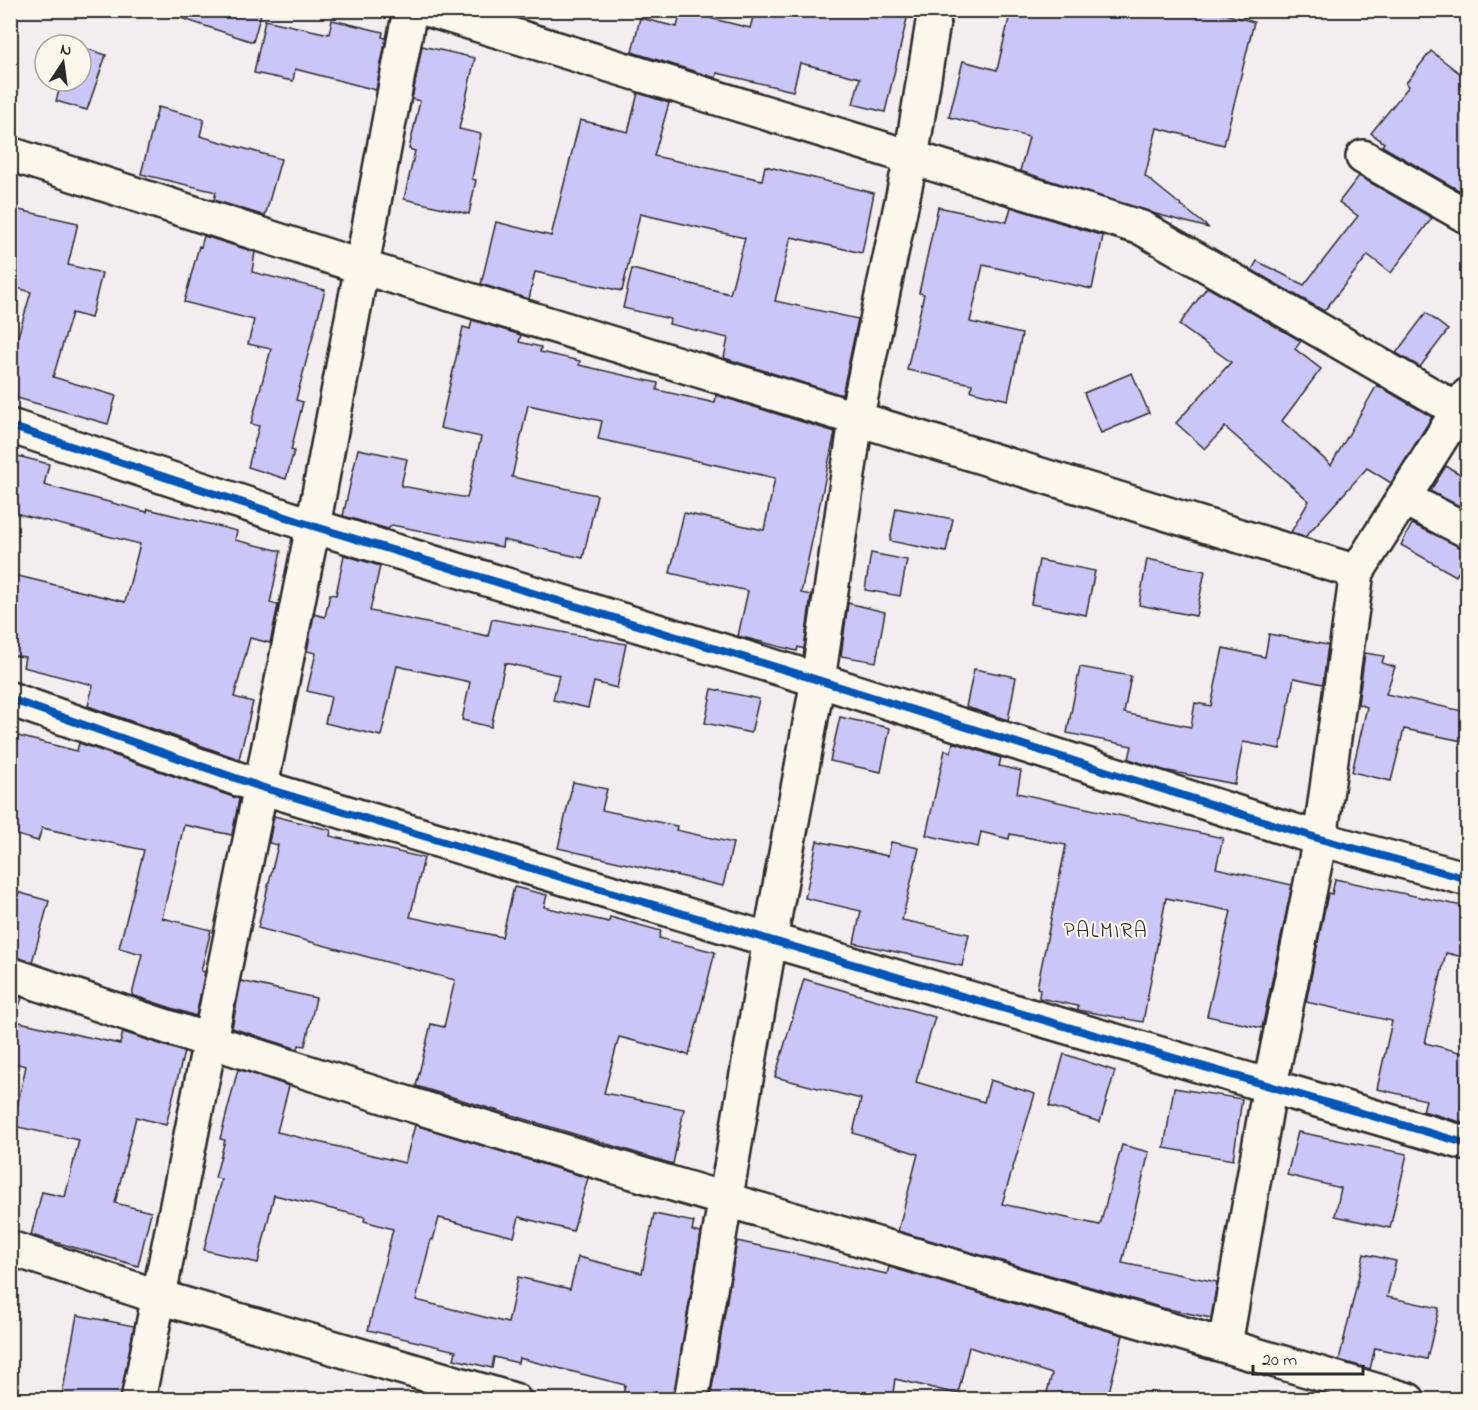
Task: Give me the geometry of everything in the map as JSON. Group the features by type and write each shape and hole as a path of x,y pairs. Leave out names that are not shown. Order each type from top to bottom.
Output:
{"street":[{"path":"138,1400 313,526 410,10"},
{"path":"430,10 1142,228 1464,408 1403,498 1357,572 1320,839 1270,1085 1225,1345"},
{"path":"691,1400 770,940 818,680 856,420 910,158 935,10"},
{"path":"10,154 362,267 1357,572"},
{"path":"1363,157 1467,217"},
{"path":"10,426 313,526 818,680 1320,839 1467,879"},
{"path":"1403,498 1467,531"},
{"path":"10,699 261,786 770,940 1467,1144"},
{"path":"10,974 209,1043 727,1201 1408,1400"},
{"path":"10,1248 159,1297 514,1400"}],"building":[{"path":"176,10 262,10 253,42 175,16"},
{"path":"755,10 909,10 885,112 853,104 860,78 800,63 793,91 717,73 716,78 632,52 640,18 677,27 681,11 750,28"},
{"path":"1011,10 1113,10 1137,17 1139,10 1210,10 1254,22 1224,145 1157,128 1145,176 1209,228 1156,214 1020,171 1029,137 949,117 963,61 997,70"},
{"path":"265,20 329,34 332,20 383,32 382,37 386,38 376,90 295,69 293,81 254,73"},
{"path":"422,46 475,58 459,129 481,134 472,179 476,180 469,214 404,199 415,151 409,149 420,101 412,99"},
{"path":"93,51 106,55 93,93"},
{"path":"1431,51 1467,79 1467,195 1382,146 1384,143 1371,133 1409,86 1406,83"},
{"path":"58,93 93,93 87,110 56,101"},
{"path":"638,93 669,103 654,156 762,180 765,166 874,193 862,253 791,237 775,301 858,319 842,395 724,358 728,338 669,324 670,319 623,308 632,269 730,294 745,238 640,214 622,291 535,272 529,299 481,284 496,222 551,236 580,120 628,132"},
{"path":"158,107 204,119 200,136 281,159 265,216 214,200 216,192 141,174"},
{"path":"1359,176 1432,218 1391,273 1368,255 1324,311 1252,270 1257,261 1304,285 1358,216 1339,202"},
{"path":"938,207 1007,222 1011,207 1103,236 1092,289 983,265 970,322 1022,334 1008,400 971,391 972,384 907,370 924,294 919,293"},
{"path":"10,208 78,223 68,265 102,273 91,318 72,313 53,377 116,396 108,424 10,396 10,364 31,292 10,286"},
{"path":"204,236 255,252 252,272 325,290 296,400 303,402 286,479 248,467 259,426 251,424 271,349 248,344 254,320 184,302 199,246 201,247"},
{"path":"1207,287 1301,341 1295,349 1321,369 1282,421 1331,465 1377,385 1432,417 1391,483 1367,468 1305,537 1291,532 1309,501 1225,427 1205,449 1176,423 1231,362 1179,325"},
{"path":"1426,313 1448,330 1420,367 1396,353"},
{"path":"472,320 521,335 519,342 541,347 540,352 580,361 579,365 658,383 657,390 715,403 716,395 835,432 801,593 811,595 804,649 798,647 797,651 738,636 748,591 670,573 684,513 764,530 775,478 598,439 602,421 528,405 512,477 597,495 583,558 503,540 502,547 392,525 388,529 343,516 358,449 407,459 401,486 467,498 481,437 440,428 463,327 470,329"},
{"path":"1132,373 1149,413 1101,433 1084,393"},
{"path":"10,454 49,464 44,485 147,512 148,509 237,531 235,540 281,551 270,603 278,605 270,643 250,638 234,697 253,702 239,759 88,706 93,685 23,667 25,657 10,655 10,574 125,602 140,544 10,512"},
{"path":"1446,466 1467,478 1467,510 1430,491"},
{"path":"896,508 953,519 946,552 890,541"},
{"path":"1412,524 1467,549 1467,557 1456,576 1401,545"},
{"path":"871,553 907,560 900,596 865,590"},
{"path":"344,555 380,566 370,611 488,636 492,619 626,644 617,688 594,682 588,708 553,700 559,675 505,663 491,727 462,720 470,682 397,666 381,736 325,723 331,697 307,691 316,653 307,651 314,614 325,617 330,594 336,595"},
{"path":"1147,559 1205,571 1196,616 1139,605"},
{"path":"1039,560 1095,571 1086,615 1031,604"},
{"path":"848,603 885,612 876,662 841,656"},
{"path":"1269,634 1328,645 1323,684 1294,678 1280,749 1243,742 1235,784 1163,770 1129,759 1132,746 1067,733 1080,667 1131,676 1124,713 1191,727 1195,703 1211,706 1223,648 1265,657"},
{"path":"1365,653 1384,656 1382,663 1395,667 1386,694 1467,712 1467,742 1404,729 1391,781 1352,772 1367,707 1358,704"},
{"path":"974,669 1016,677 1008,720 966,707"},
{"path":"712,689 759,699 751,733 705,723"},
{"path":"840,717 890,728 881,772 830,761"},
{"path":"10,734 77,751 79,743 239,799 232,835 184,825 162,918 211,930 201,971 205,972 196,1016 132,995 142,954 119,948 144,850 42,828 38,841 10,833"},
{"path":"953,742 1001,758 999,766 1021,771 1017,793 1223,838 1216,868 1292,885 1262,1028 1207,1016 1231,911 1166,898 1143,1022 1078,1010 1078,1006 1039,998 1040,989 1037,988 1066,845 1010,834 1009,839 981,832 978,847 926,835 945,750 951,752"},
{"path":"573,782 607,789 602,810 677,826 676,830 733,843 723,886 558,848"},
{"path":"274,816 331,830 330,836 424,858 410,917 502,937 514,887 547,895 544,907 609,922 610,917 661,931 659,938 715,952 689,1055 619,1037 604,1093 684,1109 673,1164 416,1086 431,1024 444,1027 455,980 258,928 278,845 269,843"},
{"path":"817,841 888,856 891,842 919,848 902,920 969,934 962,966 854,943 861,911 805,898"},
{"path":"1335,879 1467,907 1467,958 1446,953 1425,1043 1467,1054 1467,1124 1423,1111 1426,1100 1377,1089 1392,1021 1306,1002 1328,893 1332,894"},
{"path":"10,890 49,901 32,962 10,956"},
{"path":"804,979 935,1017 916,1082 984,1102 990,1080 1035,1094 1002,1204 1100,1225 1122,1145 1149,1152 1122,1263 1217,1282 1211,1318 1163,1308 898,1231 918,1154 853,1133 861,1099 775,1077"},
{"path":"241,981 316,998 305,1046 299,1045 298,1049 232,1028"},
{"path":"10,994 22,998 19,1006 10,1005"},
{"path":"10,1020 120,1044 123,1032 184,1052 166,1125 136,1117 115,1203 151,1212 138,1266 31,1235 42,1192 65,1197 79,1140 13,1126 26,1066 10,1062"},
{"path":"1064,1054 1115,1071 1100,1122 1049,1106"},
{"path":"238,1069 289,1086 277,1132 405,1163 415,1125 588,1178 573,1231 519,1217 514,1237 439,1218 433,1240 431,1239 416,1300 508,1323 518,1277 570,1289 578,1257 642,1273 654,1214 694,1222 692,1231 701,1233 673,1400 622,1400 625,1385 519,1358 518,1363 494,1357 492,1368 454,1359 456,1351 368,1330 393,1229 364,1221 365,1217 274,1195 258,1263 204,1250 221,1179 215,1178 225,1140 220,1139"},
{"path":"1174,1088 1242,1099 1233,1160 1164,1148"},
{"path":"1298,1132 1407,1154 1390,1228 1335,1216 1341,1188 1287,1175"},
{"path":"737,1241 887,1274 889,1267 1123,1335 1107,1400 1045,1400 1052,1374 969,1347 958,1394 895,1379 892,1400 710,1400"},
{"path":"1364,1254 1396,1261 1387,1297 1439,1308 1427,1359 1375,1348 1370,1369 1339,1360"},
{"path":"77,1315 134,1326 120,1400 61,1400"}],"cycle path":[{"path":"10,426 313,526 818,680 1320,839 1468,879"},
{"path":"10,699 261,787 770,940 1468,1144"}],"district":[{"name":"PALMIRA","path":"1106,930"}]}
